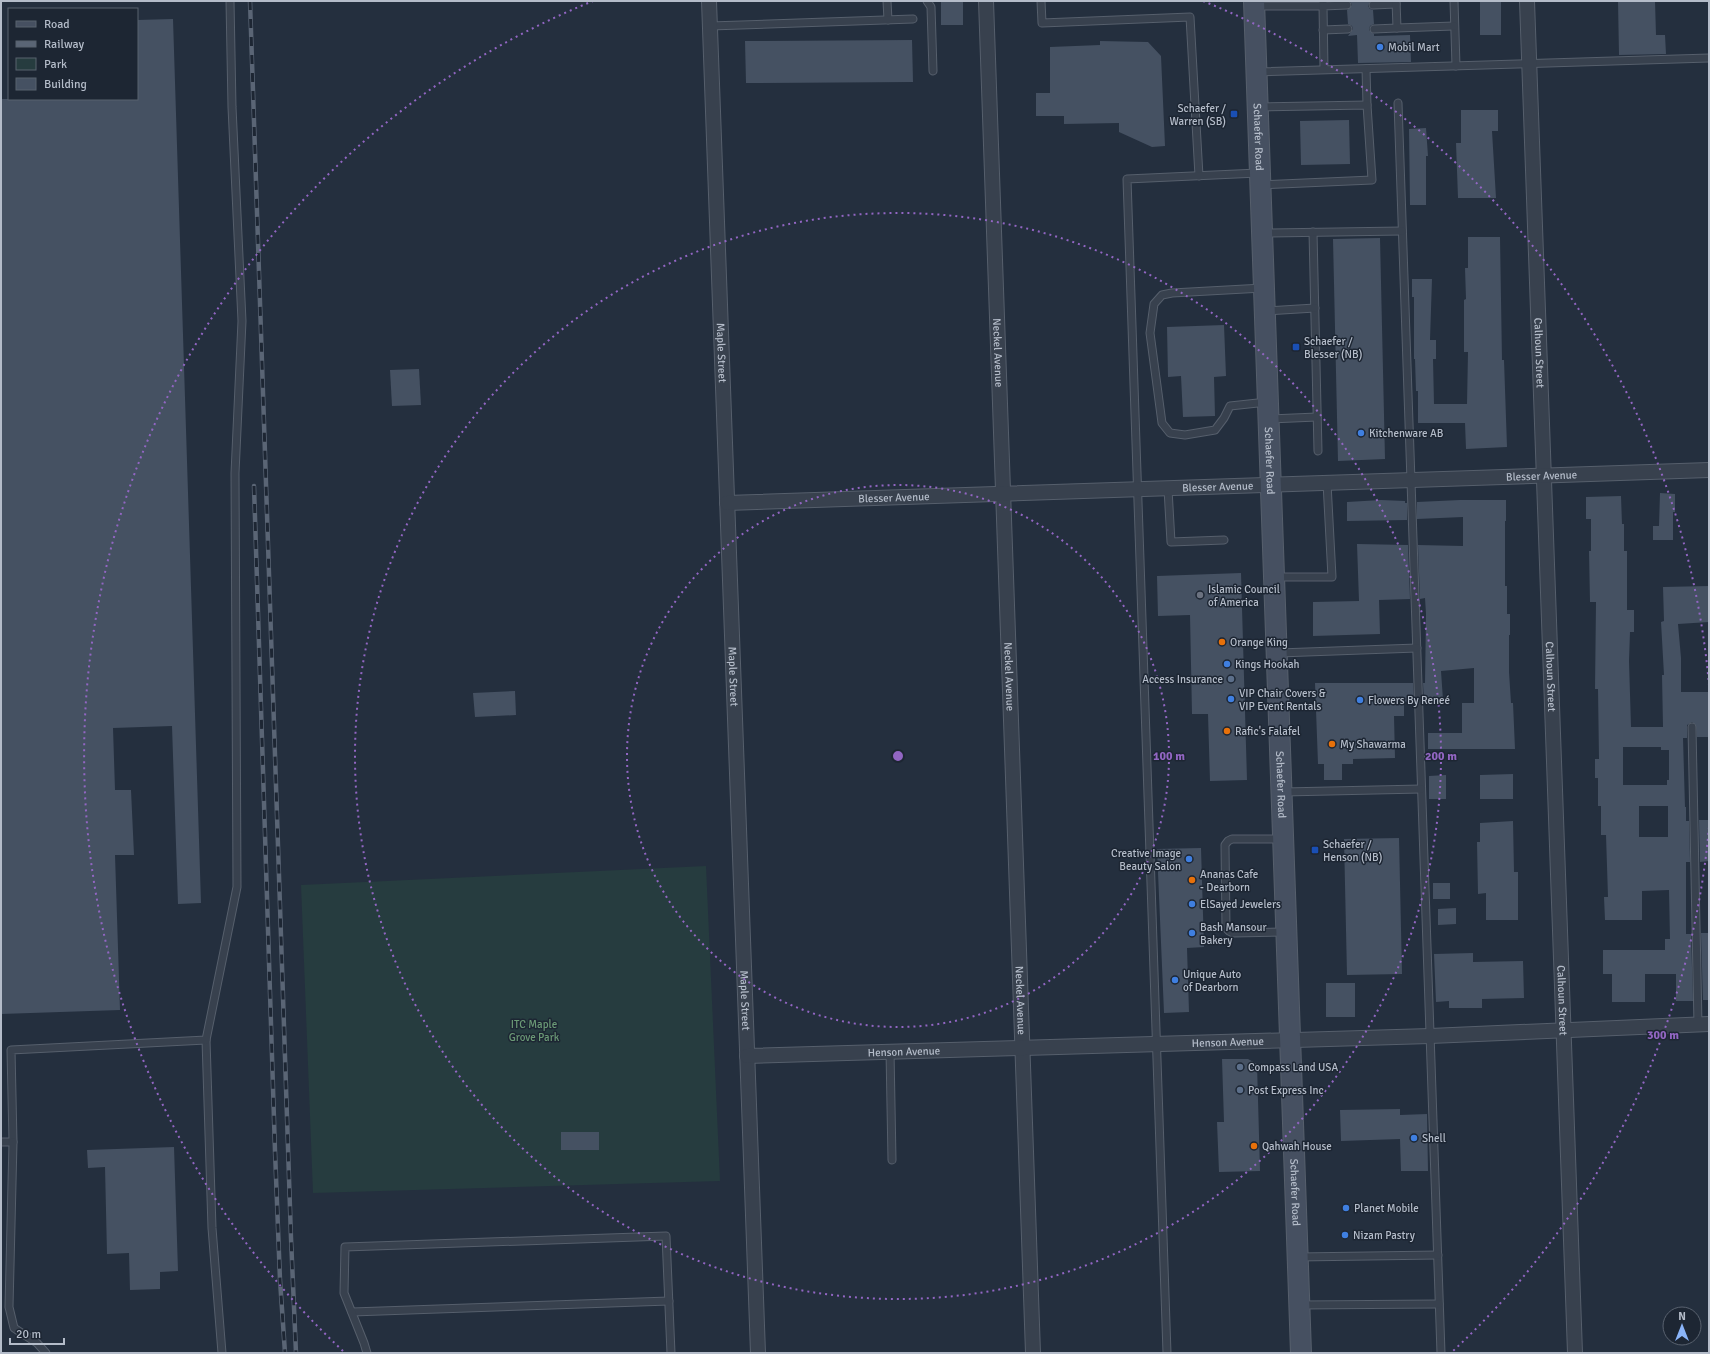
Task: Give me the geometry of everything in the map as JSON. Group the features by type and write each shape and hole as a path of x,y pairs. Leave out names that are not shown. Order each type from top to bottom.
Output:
{"main road":[{"name":"Schaefer Road","path":"1254,4 1256,107 1282,793 1301,1353"}],"street":[{"name":"Maple Street","path":"710,1 758,1353"},
{"name":"Neckel Avenue","path":"986,1 1033,1353"},
{"name":"Calhoun Street","path":"1527,1 1575,1353"},
{"name":"Blesser Avenue","path":"727,503 1003,495 1709,470"},
{"name":"Henson Avenue","path":"747,1056 1430,1036 1704,1025"}],"lane":[{"path":"222,1353 212,1228 206,1040 237,887 234,473 242,321 232,107 230,1"},
{"path":"887,1 888,20"},
{"path":"927,1 931,7 933,71"},
{"path":"1041,1 1042,23 1190,17 1199,176"},
{"path":"1454,1 1456,66"},
{"path":"1373,5 1396,2 1397,28"},
{"path":"1254,4 1323,3 1347,5"},
{"path":"1323,3 1324,69"},
{"path":"710,26 913,19"},
{"path":"1374,29 1454,26"},
{"path":"1323,30 1348,29"},
{"path":"1255,72 1709,58"},
{"path":"1167,1353 1155,1043 1127,179 1199,176 1259,179 1372,180 1366,68"},
{"path":"1398,103 1441,1353"},
{"path":"1256,107 1367,105"},
{"path":"1261,234 1402,231"},
{"path":"1313,232 1318,451"},
{"path":"1263,288 1172,293 1162,295 1154,304 1150,333 1162,423 1170,433 1185,435 1216,430 1230,406 1317,417"},
{"path":"1264,312 1315,308"},
{"path":"1274,577 1332,577 1327,483"},
{"path":"1168,489 1170,542 1224,540"},
{"path":"1276,653 1417,648"},
{"path":"1692,727 1704,1025"},
{"path":"1282,793 1421,789"},
{"path":"1283,839 1255,838 1228,840 1225,845 1226,928 1233,933 1286,932"},
{"path":"46,1353 14,1328 9,1307 14,1142 11,1050 206,1040"},
{"path":"890,1051 892,1160"},
{"path":"1,1142 14,1142"},
{"path":"366,1353 364,1343 344,1292 346,1247 666,1236 671,1353"},
{"path":"1298,1257 1438,1254"},
{"path":"352,1312 669,1301"},
{"path":"1299,1305 1439,1304"}],"green space":[{"name":"ITC Maple Grove Park","path":"706,866 720,1181 313,1193 301,885"}],"building":[{"path":"941,1 963,1 963,25 941,25"},
{"path":"1350,1 1370,1 1368,6 1373,10 1374,24 1370,26 1369,30 1374,34 1374,36 1410,35 1411,62 1358,63 1357,35 1348,36 1353,29 1352,26 1348,24 1347,10 1352,5"},
{"path":"1480,1 1501,1 1501,35 1480,35"},
{"path":"1618,1 1655,1 1656,35 1665,35 1666,54 1619,55"},
{"path":"173,19 201,903 178,904 172,726 113,728 115,790 131,790 134,855 115,855 120,1010 1,1014 1,99 138,100 138,20"},
{"path":"912,40 913,82 746,83 745,41"},
{"path":"1100,41 1148,42 1161,56 1165,146 1152,147 1119,132 1119,123 1064,124 1064,116 1036,116 1036,93 1050,93 1050,47 1100,45"},
{"path":"1461,110 1498,110 1498,131 1492,131 1496,198 1458,198 1456,143 1461,143"},
{"path":"1349,120 1350,164 1301,165 1300,121"},
{"path":"1426,128 1428,156 1426,156 1426,205 1410,205 1409,129"},
{"path":"1468,237 1500,237 1502,360 1504,360 1507,447 1466,449 1465,423 1418,423 1418,391 1416,391 1414,359 1414,297 1412,297 1412,279 1432,279 1430,340 1436,340 1436,359 1433,359 1434,404 1467,404 1468,352 1464,352 1464,300 1466,299 1465,268 1468,268"},
{"path":"1380,238 1385,459 1338,461 1333,239"},
{"path":"1224,325 1226,376 1214,377 1215,416 1183,417 1181,376 1168,377 1167,327"},
{"path":"419,369 421,405 392,406 390,370"},
{"path":"1660,493 1675,494 1675,512 1673,512 1673,540 1653,540 1653,526 1659,526"},
{"path":"1621,496 1622,524 1624,524 1624,551 1627,551 1627,610 1634,610 1634,632 1630,632 1629,661 1631,727 1663,727 1662,675 1664,675 1661,622 1664,621 1663,587 1709,586 1709,622 1678,624 1681,658 1681,692 1709,692 1709,737 1697,737 1696,725 1692,722 1687,725 1687,738 1683,738 1685,807 1686,821 1689,821 1690,862 1686,862 1686,934 1691,934 1693,1001 1676,1001 1676,974 1645,974 1645,1002 1612,1002 1612,974 1603,974 1603,950 1665,950 1665,939 1670,939 1669,890 1642,891 1642,920 1605,920 1604,897 1608,897 1606,835 1601,835 1601,806 1598,806 1598,778 1595,778 1595,759 1599,759 1598,689 1595,689 1596,602 1590,602 1589,551 1591,551 1591,519 1586,519 1586,497","holes":["1623,747 1661,747 1661,750 1669,750 1669,780 1667,780 1667,785 1623,785","1639,806 1668,806 1668,837 1639,837"]},
{"path":"1381,500 1405,501 1405,503 1407,503 1407,520 1347,521 1347,502"},
{"path":"1506,500 1505,586 1507,586 1507,614 1510,614 1509,672 1511,703 1513,703 1515,749 1428,749 1428,733 1462,733 1462,703 1474,703 1474,668 1441,671 1443,700 1424,701 1423,683 1425,683 1426,614 1425,598 1420,599 1418,545 1463,546 1463,517 1417,519 1417,502"},
{"path":"1357,544 1408,545 1410,599 1379,600 1380,634 1313,636 1313,602 1359,601"},
{"path":"1241,573 1247,780 1210,781 1208,714 1192,714 1190,615 1158,616 1157,576"},
{"path":"1315,683 1413,683 1414,701 1404,702 1404,716 1394,716 1395,758 1353,759 1353,764 1342,764 1342,780 1324,780 1324,764 1318,764"},
{"path":"515,691 516,715 475,717 473,693"},
{"path":"1513,774 1513,799 1480,799 1480,775"},
{"path":"1446,775 1446,799 1429,799 1429,776"},
{"path":"1699,820 1709,820 1709,861 1700,862"},
{"path":"1513,821 1514,872 1518,872 1518,920 1486,920 1486,893 1478,894 1477,842 1480,842 1480,823"},
{"path":"1399,838 1402,974 1347,975 1344,839"},
{"path":"1201,848 1204,947 1187,948 1189,1012 1164,1013 1157,849"},
{"path":"1433,883 1450,883 1450,899 1433,899"},
{"path":"1456,908 1456,924 1438,925 1438,909"},
{"path":"1701,933 1709,933 1709,1000 1703,1000"},
{"path":"1473,953 1473,962 1523,961 1524,998 1482,999 1482,1008 1449,1008 1449,1001 1436,1002 1434,954"},
{"path":"1326,983 1355,983 1355,1017 1326,1017"},
{"path":"1222,1059 1248,1059 1257,1064 1260,1171 1219,1172 1217,1122 1224,1122"},
{"path":"1400,1109 1400,1115 1427,1114 1428,1171 1401,1171 1400,1139 1341,1141 1340,1110"},
{"path":"561,1132 599,1132 599,1150 561,1150"},
{"path":"174,1147 178,1271 160,1272 160,1289 130,1290 129,1253 107,1254 105,1167 88,1168 87,1150"}],"railway":[{"path":"250,1 296,1353"},
{"path":"254,486 275,1151 280,1280 285,1353"}],"place":[{"name":"Mobil Mart","path":"1380,47"},
{"name":"Schaefer / Warren (SB)","path":"1234,114"},
{"name":"Schaefer / Blesser (NB)","path":"1296,347"},
{"name":"Kitchenware AB","path":"1361,433"},
{"name":"Islamic Council of America","path":"1200,595"},
{"name":"Orange King","path":"1222,642"},
{"name":"Kings Hookah","path":"1227,664"},
{"name":"Access Insurance","path":"1231,679"},
{"name":"VIP Chair Covers & VIP Event Rentals","path":"1231,699"},
{"name":"Flowers By Reneé","path":"1360,700"},
{"name":"Rafic's Falafel","path":"1227,731"},
{"name":"My Shawarma","path":"1332,744"},
{"name":"Schaefer / Henson (NB)","path":"1315,850"},
{"name":"Creative Image Beauty Salon","path":"1189,859"},
{"name":"Ananas Cafe - Dearborn","path":"1192,880"},
{"name":"ElSayed Jewelers","path":"1192,904"},
{"name":"Bash Mansour Bakery","path":"1192,933"},
{"name":"Unique Auto of Dearborn","path":"1175,980"},
{"name":"Compass Land USA","path":"1240,1067"},
{"name":"Post Express Inc","path":"1240,1090"},
{"name":"Shell","path":"1414,1138"},
{"name":"Qahwah House","path":"1254,1146"},
{"name":"Planet Mobile","path":"1346,1208"},
{"name":"Nizam Pastry","path":"1345,1235"}]}
